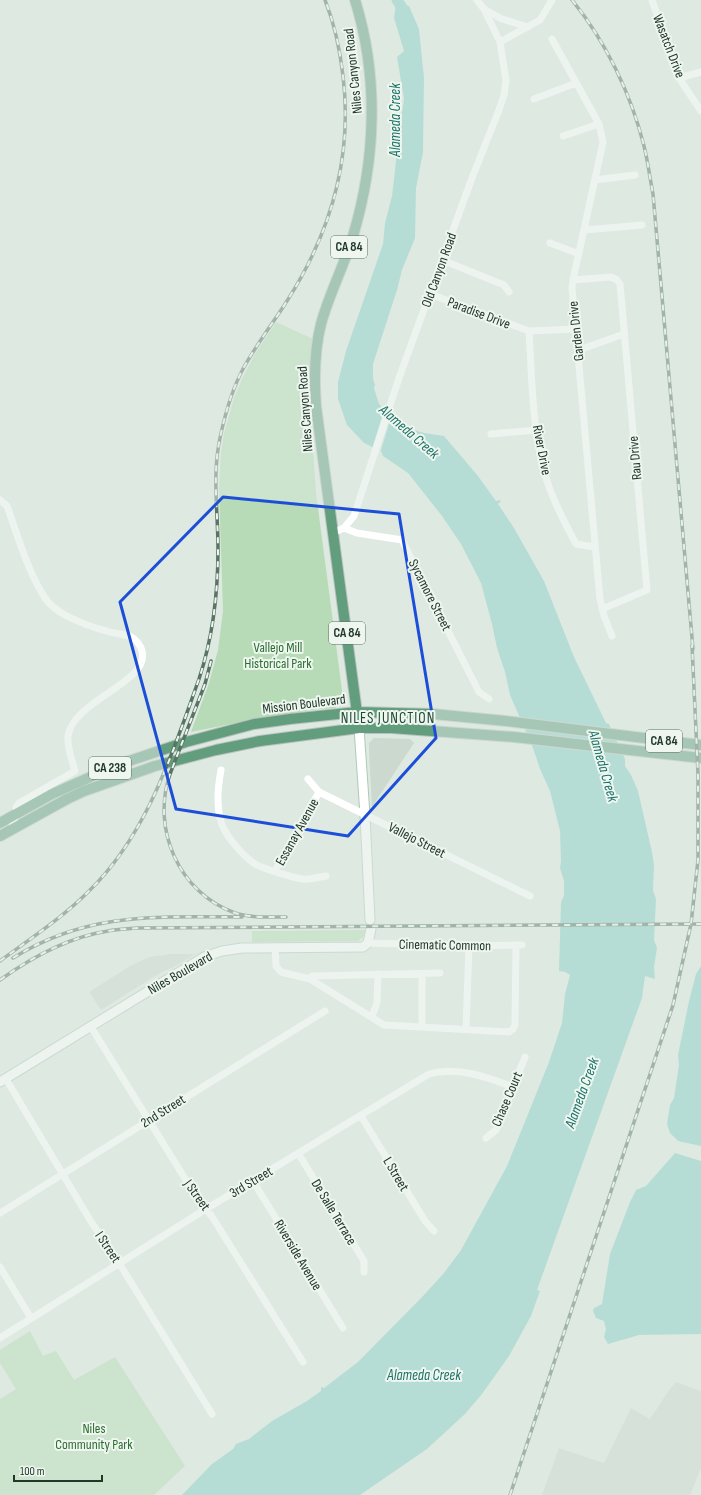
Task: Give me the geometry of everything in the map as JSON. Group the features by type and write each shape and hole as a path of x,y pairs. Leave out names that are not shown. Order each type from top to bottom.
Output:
{"main road":[{"name":"Niles Canyon Road","path":"355,0 361,19 367,49 371,85 372,122 369,161 363,197 352,237 328,300 321,324 316,351 314,375 316,406 332,533 359,728"},
{"name":"Mission Boulevard","path":"0,823 17,812 95,774 186,742 254,724 357,712 433,714 506,721 701,745"},
{"name":"CA 84","path":"359,728 391,728 514,737 701,758"},
{"path":"359,728 370,925 368,943"},
{"name":"CA 238","path":"0,836 52,806 84,791 155,766 216,750 260,741 359,728"},
{"name":"Niles Boulevard","path":"3,1081 204,957 222,950 275,947 363,947 368,943"}],"street":[{"name":"Old Canyon Road","path":"344,528 354,516 398,383 472,178 504,95 506,80 500,42 484,9 477,0"},
{"path":"500,42 540,20 552,0"},
{"name":"Wasatch Drive","path":"652,0 679,78 701,111"},
{"path":"484,9 502,19 528,27"},
{"name":"Garden Drive","path":"552,39 599,124 603,142 596,180 573,280 595,547 602,609 612,636"},
{"path":"679,78 701,72"},
{"path":"534,99 576,83"},
{"path":"564,136 599,124"},
{"path":"596,180 635,175"},
{"path":"584,230 642,224"},
{"path":"550,243 579,254"},
{"path":"442,260 504,285 509,292"},
{"name":"Rau Drive","path":"573,280 616,276 620,284 647,590 602,609"},
{"name":"Paradise Drive","path":"430,294 529,331"},
{"path":"529,331 576,329"},
{"name":"River Drive","path":"529,331 536,430 544,472 559,511 576,544 595,547"},
{"path":"579,350 624,334"},
{"path":"491,434 536,430"},
{"path":"0,500 7,506 35,580 46,599 64,615 90,627 132,637 141,646 143,652 142,659 133,674 80,713 72,724 68,736 68,747 75,771 21,801 17,805 17,812 12,829"},
{"path":"332,533 344,528"},
{"name":"Sycamore Street","path":"344,528 357,533 402,540 479,692 489,699"},
{"path":"221,770 217,800 220,820 228,836 239,850 256,864 275,871 303,879 326,876"},
{"name":"Vallejo Street","path":"308,779 319,792 530,896"},
{"name":"Essanay Avenue","path":"275,871 319,792"},
{"name":"Cinematic Common","path":"368,943 469,946 519,945 515,1025 513,1029 509,1032 466,1029"},
{"path":"275,947 276,966 281,972 310,979 384,1024 466,1029 469,946"},
{"path":"310,979 312,976 440,973"},
{"path":"372,1016 377,1003 378,974"},
{"path":"422,974 422,1026"},
{"name":"2nd Street","path":"0,1213 325,1011"},
{"name":"J Street","path":"91,1027 202,1206 211,1215 304,1362"},
{"name":"Chase Court","path":"486,1138 496,1130 525,1057"},
{"name":"3rd Street","path":"0,1338 206,1209 424,1077 436,1072 472,1073 513,1087"},
{"name":"I Street","path":"3,1081 90,1220 119,1263 212,1414"},
{"name":"L Street","path":"361,1116 425,1221 434,1231"},
{"name":"De Salle Terrace","path":"298,1153 364,1261 364,1272"},
{"name":"Riverside Avenue","path":"253,1181 343,1328"},
{"path":"0,1268 31,1318"}],"highlighted area":[{"path":"223,497 399,514 436,738 348,836 176,809 120,602"}],"shaded area":[{"path":"374,738 410,739 414,743 372,807 369,743"},
{"path":"171,954 195,954 155,976 101,1010 89,992 130,966 149,957"},
{"path":"676,1382 701,1391 701,1468 690,1495 542,1495 559,1448 604,1463 631,1408 650,1419"}],"green space":[{"name":"Vallejo Mill Historical Park","path":"276,322 313,339 308,376 316,493 343,698 335,708 309,710 191,732 209,683 218,650 223,611 219,489 221,453 224,434 234,398 243,377 255,354"},
{"path":"365,930 364,936 358,941 252,942 252,931"},
{"name":"Niles Community Park","path":"30,1331 43,1356 56,1351 74,1380 115,1357 185,1466 154,1495 0,1495 0,1399 16,1389 0,1363 0,1350"}],"water":[{"name":"Alameda Creek","path":"396,3 409,6 419,29 424,78 423,152 416,188 415,238 402,270 373,364 374,388 379,404 401,426 424,433 444,436 478,476 496,501 501,501 498,504 514,528 544,581 574,657 606,723 609,724 625,759 625,766 638,791 654,865 653,890 656,899 654,940 657,948 654,967 655,979 645,976 642,998 537,1290 540,1291 531,1316 509,1356 482,1394 465,1414 427,1449 360,1495 182,1495 212,1464 233,1449 236,1444 249,1439 272,1421 307,1401 321,1391 321,1387 324,1388 358,1362 444,1273 461,1250 507,1166 549,1062 562,1023 565,994 570,975 559,971 561,902 564,896 564,881 560,868 560,831 550,791 510,695 481,583 461,544 442,516 408,473 383,456 381,451 364,443 347,425 338,399 338,382 346,351 383,244 385,223 392,196 404,99 397,57 404,51 394,18"},
{"path":"701,966 701,1146 678,1141 670,1133 667,1124 670,1105 674,1098 679,1065 678,1055 689,1001 696,974"},
{"path":"675,1153 701,1161 701,1334 639,1335 608,1344 604,1337 606,1329 604,1321 596,1318 593,1311 594,1308 602,1304 610,1254 636,1190 646,1186"}],"pier":[{"path":"385,407 392,414 380,453 372,449"}],"waterway":[{"name":"Alameda Creek","path":"397,0 403,9 404,17"}],"railway":[{"path":"0,961 68,911 109,870 142,819 156,792 179,736 199,679 208,647 216,598 218,549 216,466 220,438 227,411 232,393 244,367 287,301 316,248 327,221 341,165 345,136 343,76 337,38 325,0"},
{"path":"572,0 596,33 616,69 639,127 648,164 653,194 693,649"},
{"path":"510,1495 673,1005 691,924 698,860 698,774 692,645"},
{"path":"211,661 205,684 170,774 165,795 164,816 167,837 174,857 185,875 199,891 215,904 241,915 286,917"},
{"path":"13,958 41,943 69,932 96,924 152,918 242,917"},
{"path":"0,980 25,963 65,943 93,934 123,929 701,924"}],"district":[{"name":"NILES JUNCTION","path":"388,718"}]}
